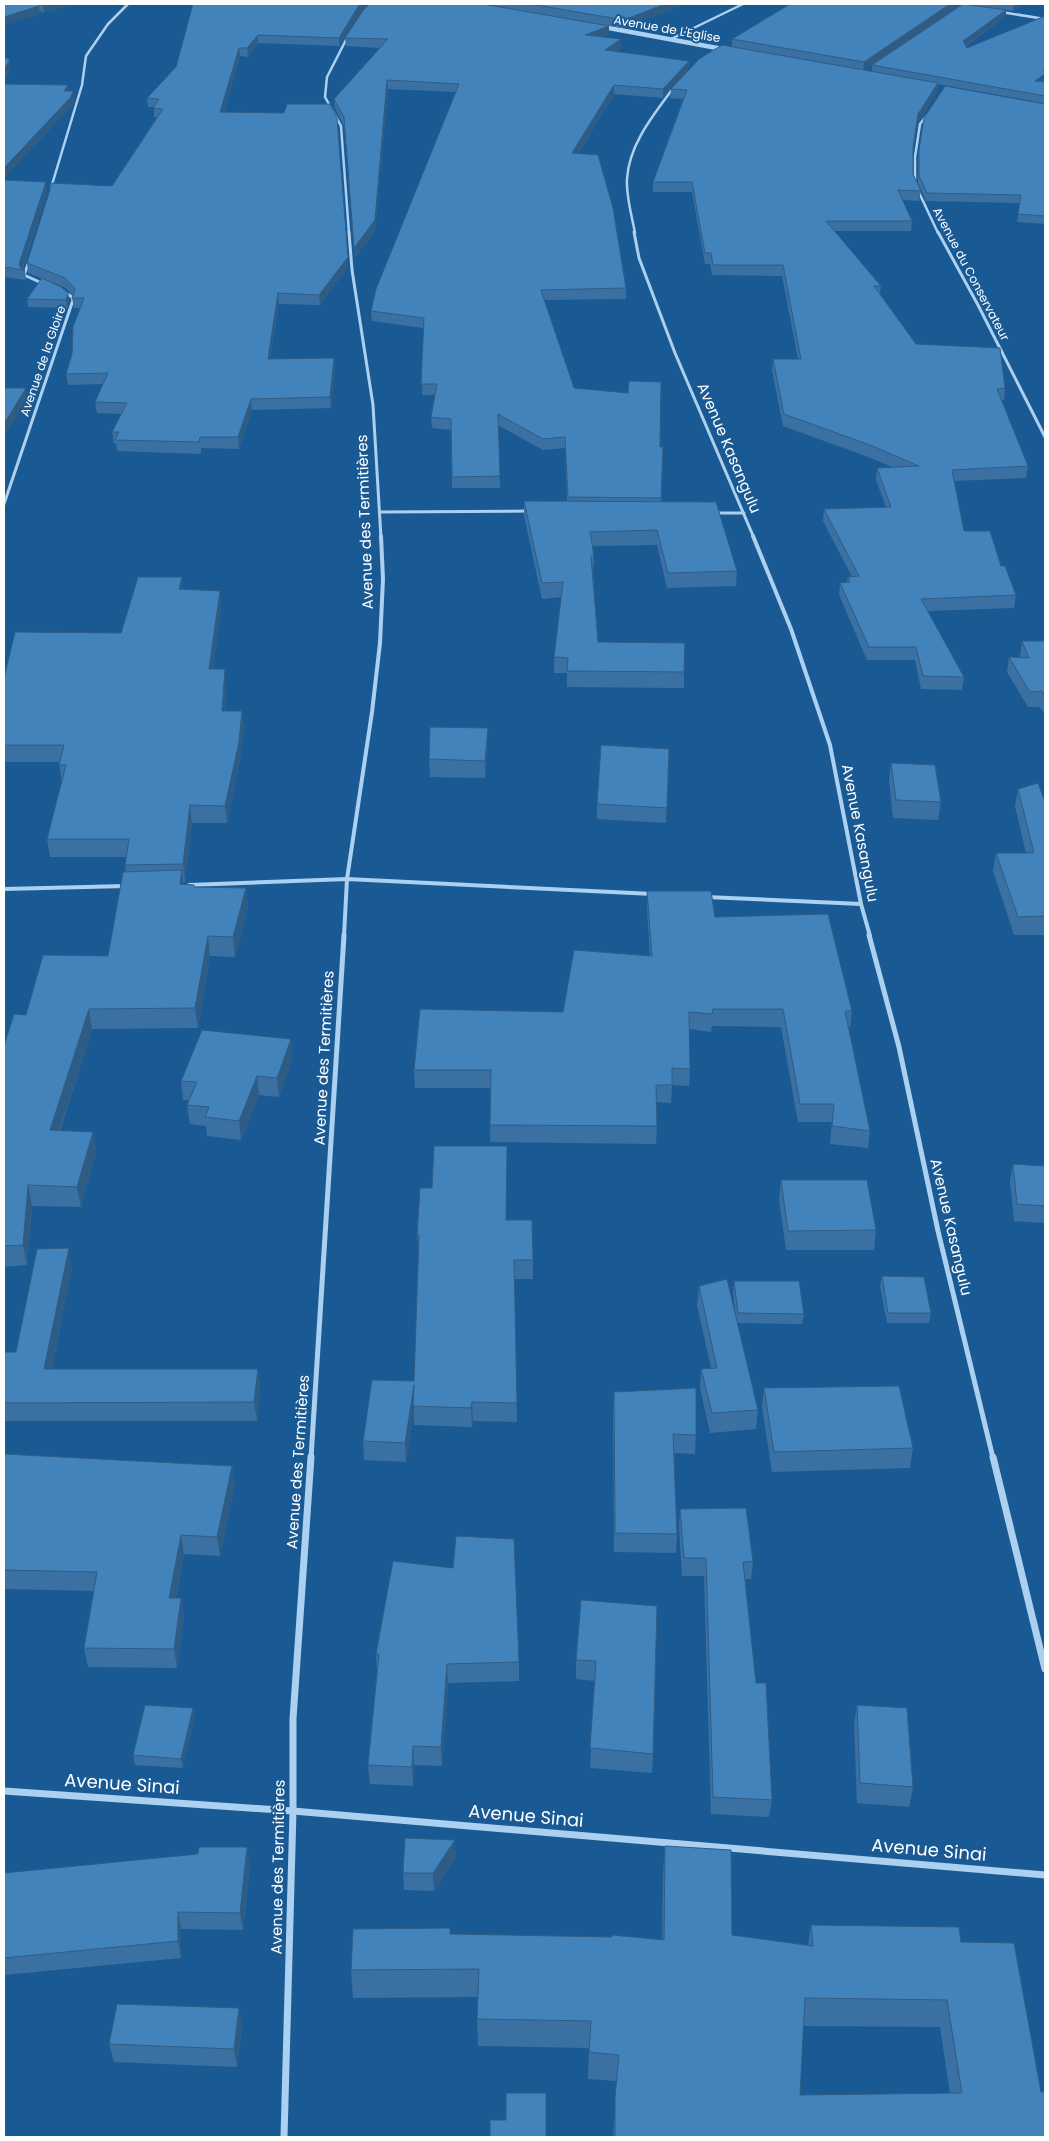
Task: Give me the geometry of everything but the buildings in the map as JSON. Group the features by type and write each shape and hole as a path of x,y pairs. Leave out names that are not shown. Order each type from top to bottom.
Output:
{"street":[{"path":"49,196 82,85 86,56 108,24 128,4"},
{"path":"671,39 743,4"},
{"path":"993,11 1045,19"},
{"name":"Avenue de L'Eglise","path":"596,26 735,51"},
{"name":"Avenue des Termitières","path":"284,2137 293,1811 293,1719 347,879 372,712 380,643 383,579 381,512 373,405 352,270 341,126 325,97 327,77 353,29"},
{"path":"708,54 715,48"},
{"name":"Avenue Kasangulu","path":"680,80 652,117 635,147 627,177 627,190 643,266 675,353 744,513 791,629 830,745 861,904 899,1047 938,1231 1045,1669"},
{"name":"Avenue du Conservateur","path":"928,113 920,124 915,157 915,184 947,252 978,305 1045,437"},
{"name":"Avenue de la Gloire","path":"32,251 24,275 48,285"},
{"name":"Avenue de la Gloire","path":"4,504 50,374 73,300 67,292 58,288"},
{"path":"381,512 539,511"},
{"path":"706,512 744,513"},
{"path":"179,885 347,879 663,894"},
{"path":"4,889 130,886"},
{"path":"703,896 861,904"},
{"name":"Avenue Sinai","path":"4,1791 293,1811 1045,1875"}]}
